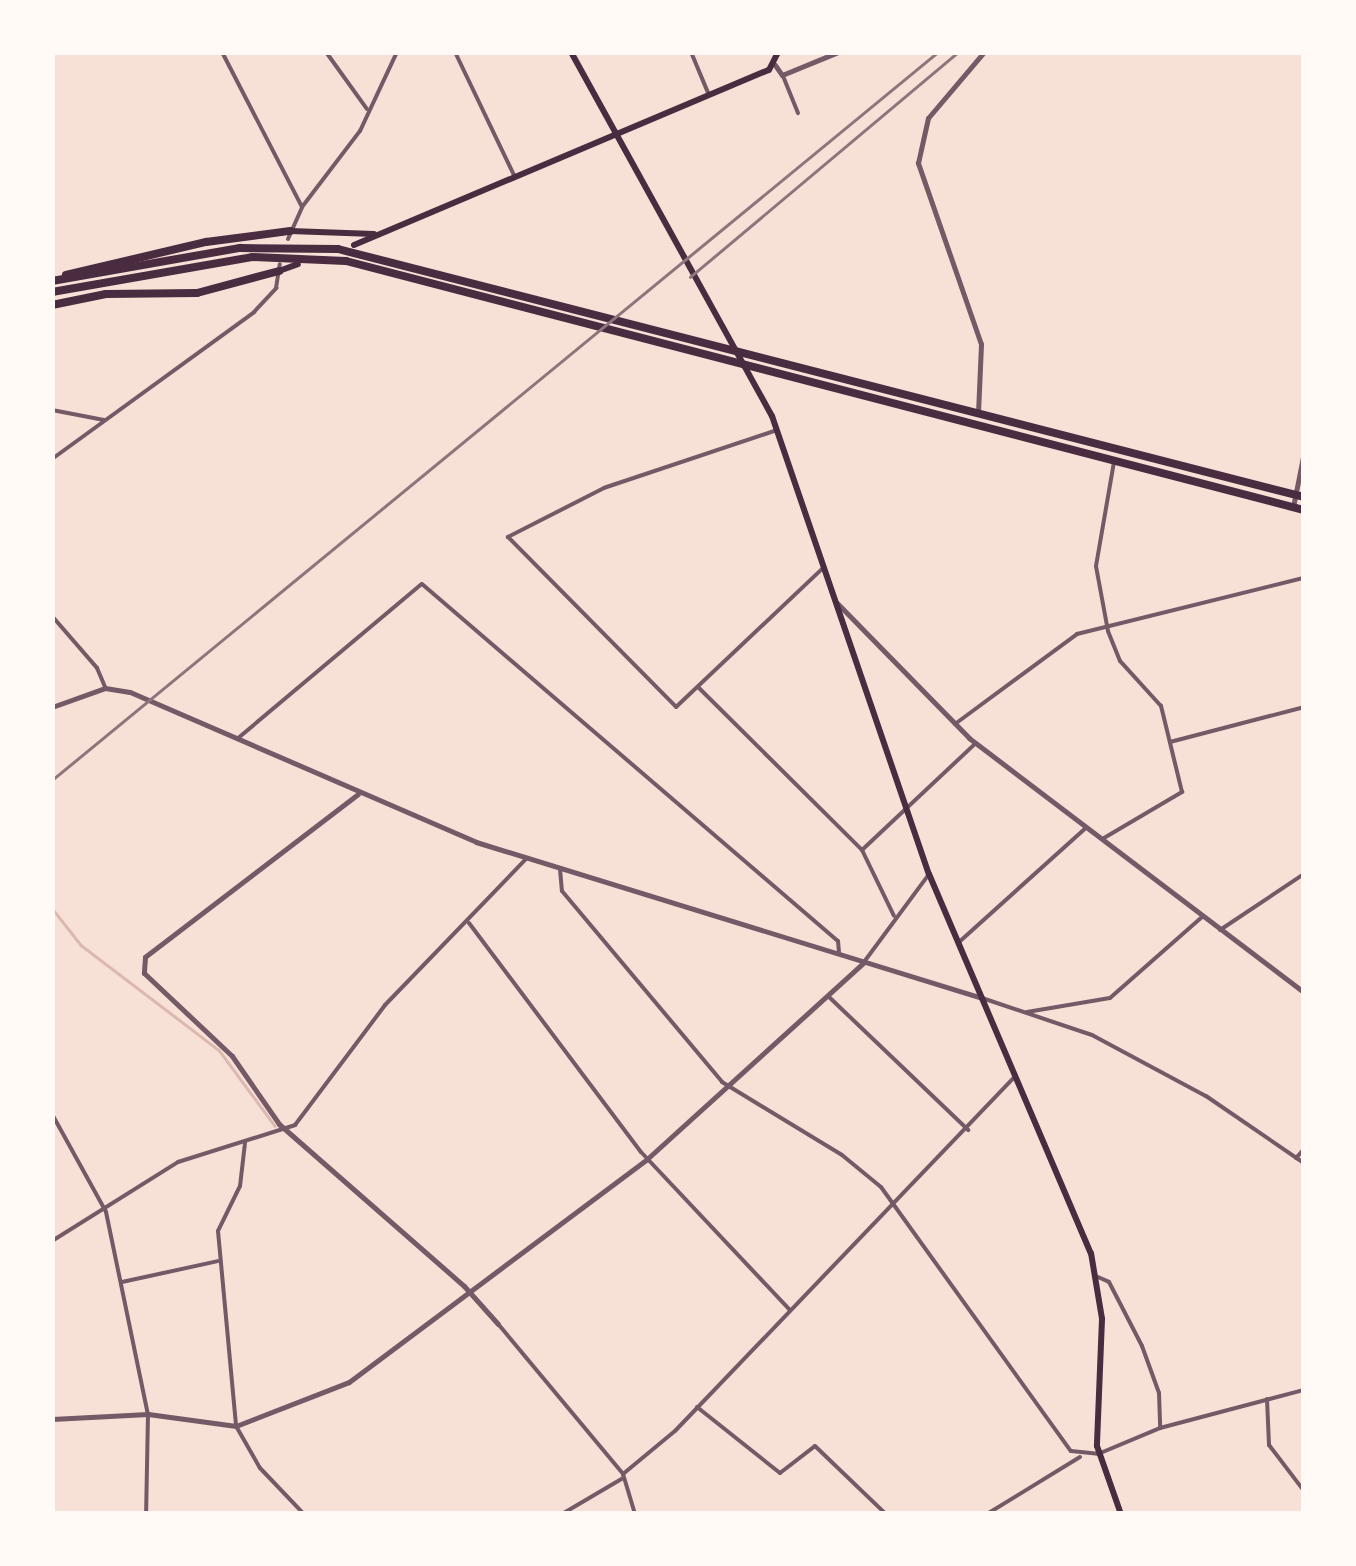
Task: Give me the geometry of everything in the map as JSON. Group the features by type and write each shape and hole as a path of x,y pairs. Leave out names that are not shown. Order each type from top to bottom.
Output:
{"highway":[{"path":"52,281 206,242 289,235"},
{"path":"52,281 240,248 304,246 393,260 1300,496"},
{"path":"52,292 252,257 302,256 381,268 1304,510"},
{"path":"52,304 106,294 197,293 279,267"}],"main road":[{"path":"571,52 740,350 777,430 928,874 1017,1075 1098,1276 1098,1454 1121,1514"},
{"path":"354,245 775,65 778,52"},
{"path":"289,235 380,233"},
{"path":"279,267 298,264"}],"street":[{"path":"222,52 302,207"},
{"path":"326,52 369,110"},
{"path":"289,235 302,207 369,110 397,52"},
{"path":"455,52 515,177"},
{"path":"691,52 709,95"},
{"path":"782,75 838,52"},
{"path":"975,426 982,344 918,163 931,114 984,52"},
{"path":"775,65 798,113"},
{"path":"52,459 254,312 276,288 279,267"},
{"path":"52,410 104,420"},
{"path":"777,430 604,488 507,534 669,706 679,706 824,567"},
{"path":"1300,496 1304,452"},
{"path":"1103,839 1182,792 1162,706 1120,661 1107,625 1096,566 1114,462"},
{"path":"1293,507 1304,483"},
{"path":"954,724 1074,635 1304,578"},
{"path":"237,738 422,584 838,940 839,954"},
{"path":"1304,599 1304,629"},
{"path":"837,603 975,744 1304,992"},
{"path":"52,616 97,668 106,688"},
{"path":"52,707 106,688 237,738 358,793 526,859 1092,1035 1197,1091 1304,1163"},
{"path":"699,688 862,850 894,916"},
{"path":"1170,742 1304,707"},
{"path":"862,850 975,744"},
{"path":"358,793 142,962 144,972 232,1056 287,1130 471,1292 624,1476 635,1514"},
{"path":"958,943 1087,828"},
{"path":"52,1241 106,1212 178,1162 287,1130 385,1005 526,859"},
{"path":"560,869 562,891 729,1088 842,1155 893,1202 1071,1452 1098,1454 1160,1428 1304,1390"},
{"path":"52,1409 55,1419 148,1414 236,1426 348,1382 648,1159 864,962 928,874"},
{"path":"1220,930 1304,874"},
{"path":"1027,1012 1110,998 1202,916"},
{"path":"469,922 648,1159 790,1310"},
{"path":"1293,985 1304,978"},
{"path":"828,996 968,1130"},
{"path":"562,1514 624,1476 698,1407 1017,1075"},
{"path":"52,1114 106,1212 148,1414 146,1514"},
{"path":"245,1143 240,1186 218,1220 218,1260 236,1426 260,1468 304,1514"},
{"path":"1296,1158 1304,1149"},
{"path":"122,1282 218,1260"},
{"path":"1098,1276 1110,1282 1142,1346 1159,1393 1160,1428"},
{"path":"1267,1399 1269,1445 1304,1491"},
{"path":"698,1407 780,1472 815,1446 886,1514"},
{"path":"987,1514 1075,1465 1080,1455"}],"waterway":[{"path":"52,908 81,945 219,1050 275,1126"}],"railway":[{"path":"52,780 938,52"},
{"path":"690,277 958,52"}]}
